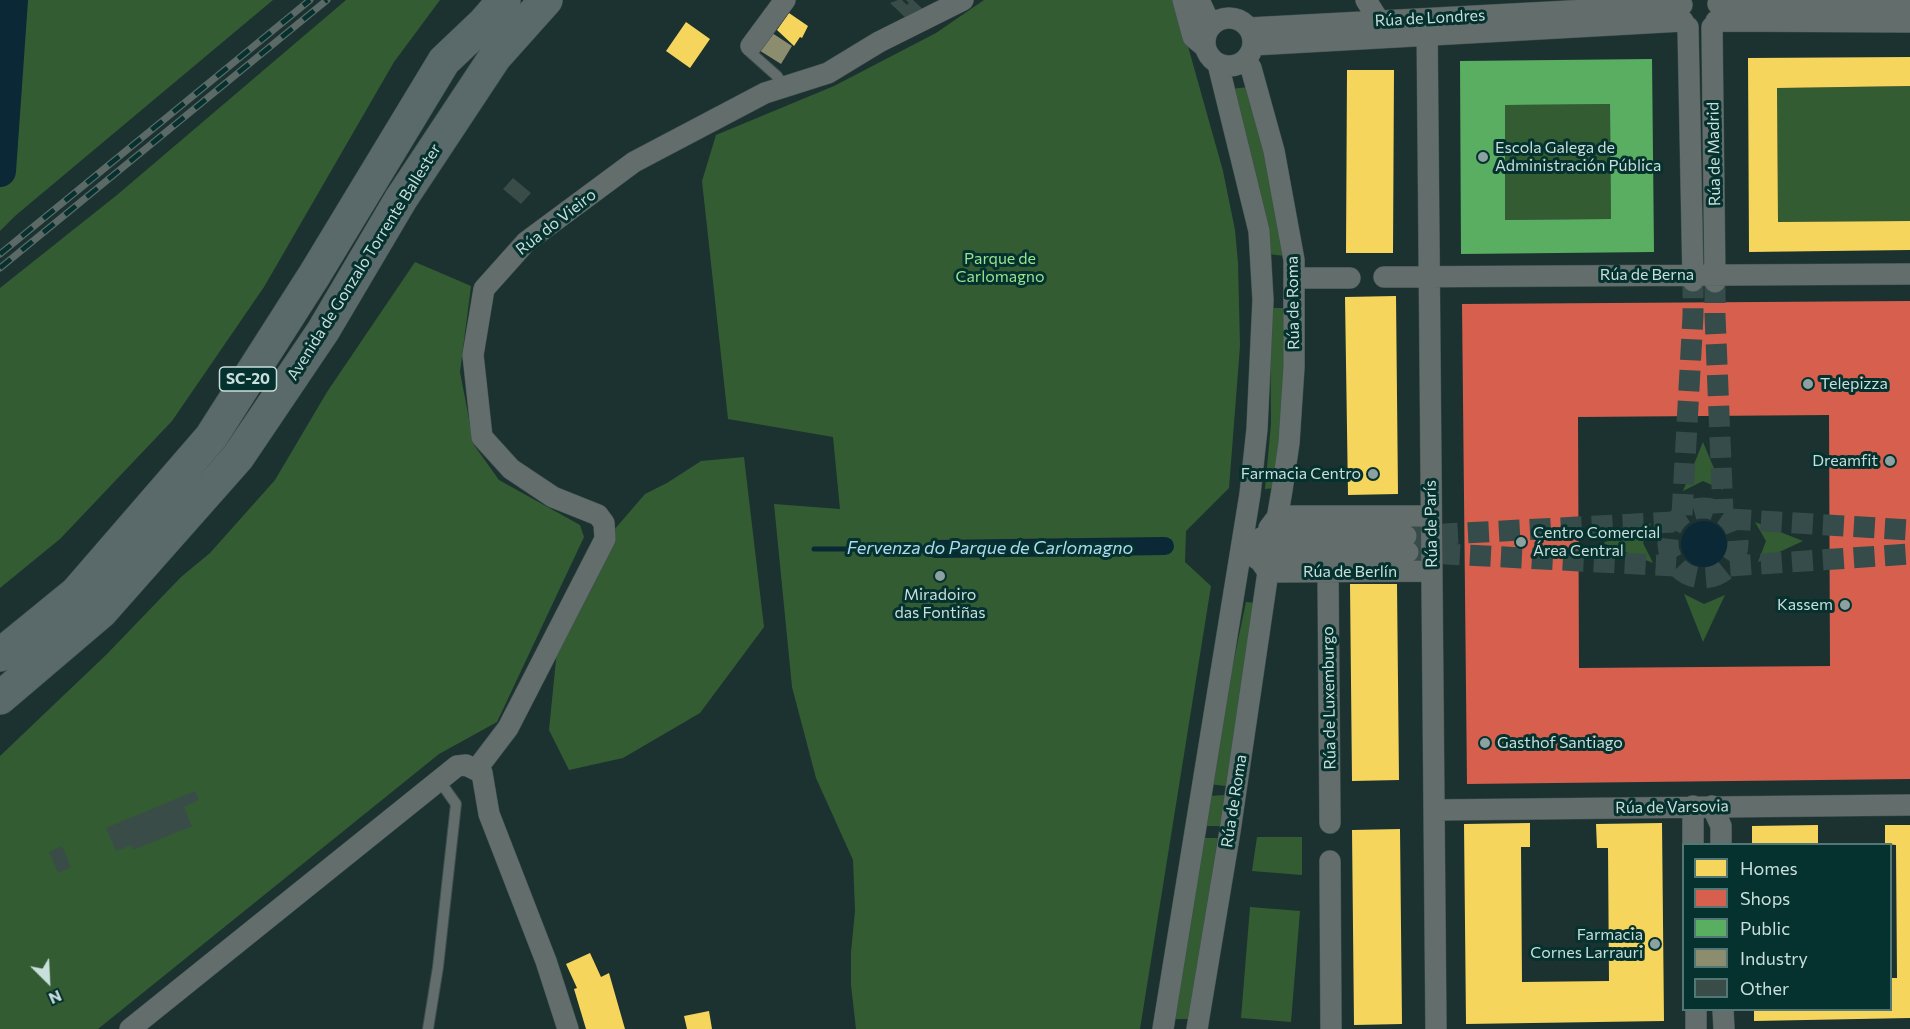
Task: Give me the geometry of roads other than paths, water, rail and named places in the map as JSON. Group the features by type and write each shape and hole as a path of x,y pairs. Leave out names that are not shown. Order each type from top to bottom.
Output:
{"highway":[{"path":"444,61 464,24 482,0"},
{"name":"SC-20","path":"0,655 75,593 212,437 444,61 484,23 504,0"},
{"name":"Avenida de Gonzalo Torrente Ballester","path":"0,698 101,612 238,458 323,331 401,199 495,57 546,0"}],"street":[{"path":"751,46 785,0"},
{"name":"Rúa do Vieiro","path":"476,770 508,728 605,539 604,523 598,515 553,497 511,469 482,437 473,356 484,289 526,242 634,162 765,93 828,73 879,42 963,0"},
{"path":"1366,0 1378,21"},
{"name":"Rúa de Londres","path":"1715,13 1910,3"},
{"name":"Rúa de Roma","path":"1189,4 1212,26"},
{"name":"Rúa de Roma","path":"1163,1029 1250,494 1258,410 1263,300 1259,231 1218,64 1212,60 1205,47 1193,37 1189,4"},
{"name":"Rúa de Londres","path":"1242,30 1378,21 1427,27 1524,7 1685,13 1703,31 1715,13"},
{"name":"Rúa de Londres","path":"1242,30 1427,27 1685,13"},
{"name":"Rúa de Madrid","path":"1685,13 1693,278"},
{"name":"Rúa de Londres","path":"1715,13 1910,22"},
{"name":"Rúa de Madrid","path":"1715,13 1716,278"},
{"path":"1205,47 1207,32 1212,26 1226,18 1242,30 1232,66 1218,64"},
{"name":"Rúa de París","path":"1427,27 1436,1029"},
{"name":"Rúa de Roma","path":"1197,1029 1231,821 1266,547 1289,443 1294,367 1294,260 1274,151 1242,30"},
{"name":"Rúa de Berna","path":"1384,277 1716,278 1910,274"},
{"path":"1294,278 1350,278"},
{"name":"Rúa de Roma","path":"1217,690 1231,653 1246,585 1266,547 1260,482 1264,435 1258,410"},
{"path":"1266,547 1431,516"},
{"name":"Rúa de Berlín","path":"1266,547 1286,555 1407,544"},
{"name":"Rúa de Berlín","path":"1266,547 1328,572 1432,571"},
{"name":"Rúa de Luxemburgo","path":"1328,572 1330,823"},
{"path":"130,1029 439,780 457,766 466,765 482,773 489,814 546,962 568,1029"},
{"path":"1693,843 1702,806"},
{"path":"1702,806 1721,826 1721,843"},
{"name":"Rúa de Varsovia","path":"1434,810 1910,806"},
{"path":"1330,861 1331,1029"},
{"path":"1696,1011 1696,1029"},
{"path":"1723,1011 1724,1029"}],"lane":[{"path":"751,46 750,52 777,76 784,87"},
{"path":"428,1029 438,967 456,804 439,780"}],"water":[{"path":"1704,521 1720,528 1727,544 1720,560 1704,567 1688,560 1681,544 1688,528"}],"waterway":[{"path":"0,171 12,0"},
{"name":"Fervenza do Parque de Carlomagno","path":"936,549 1165,546"},
{"name":"Fervenza do Parque de Carlomagno","path":"814,549 936,549"}],"tunnel":[{"path":"1682,515 1693,281"},
{"path":"1715,282 1723,513"},
{"path":"1703,508 1716,511 1728,518 1735,530 1738,543 1735,556 1728,568 1716,575 1703,578 1690,575 1678,568 1671,556 1668,543 1671,530 1678,518 1690,511 1703,508"},
{"path":"1730,519 1910,530"},
{"path":"1406,536 1674,522"},
{"path":"1408,552 1676,566"},
{"path":"1730,566 1910,554"}],"railway":[{"path":"0,254 310,0"},
{"path":"0,268 327,0"}],"place":[{"name":"Escola Galega de Administración Pública","path":"1483,157"},
{"name":"Telepizza","path":"1808,384"},
{"name":"Dreamfit","path":"1890,461"},
{"name":"Farmacia Centro","path":"1373,474"},
{"name":"Centro Comercial Área Central","path":"1521,542"},
{"name":"Miradoiro das Fontiñas","path":"940,576"},
{"name":"Kassem","path":"1845,605"},
{"name":"Gasthof Santiago","path":"1485,743"},
{"name":"Farmacia Cornes Larrauri","path":"1655,944"}],"park label":[{"name":"Parque de Carlomagno","path":"1000,268"}]}
